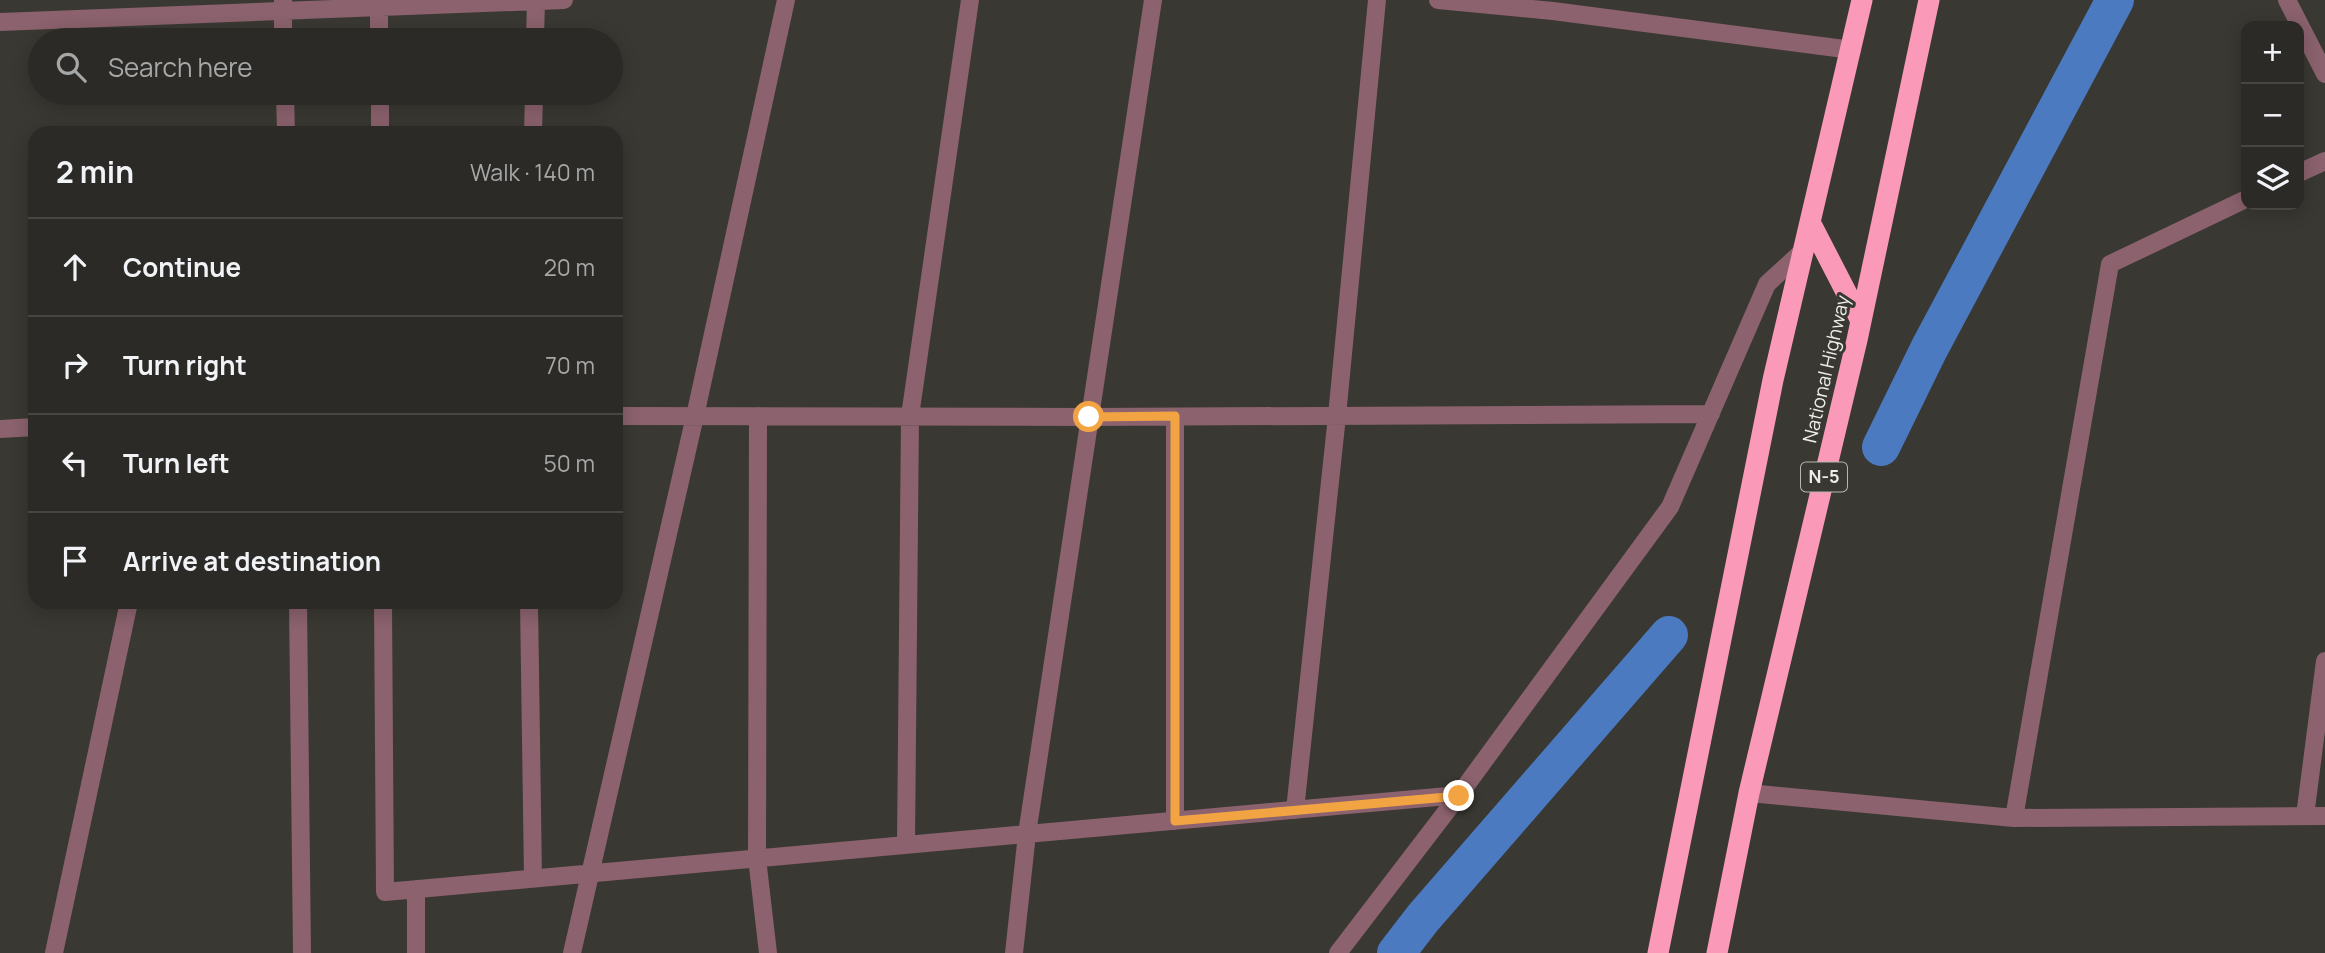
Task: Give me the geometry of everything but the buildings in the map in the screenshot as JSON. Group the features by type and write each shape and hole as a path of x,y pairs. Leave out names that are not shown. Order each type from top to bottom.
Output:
{"highway":[{"path":"1658,953 1773,380 1862,0"},
{"name":"National Highway","path":"1717,953 1749,793 1861,321 1929,0"},
{"path":"1810,222 1861,321"}],"street":[{"path":"0,22 282,5 564,0"},
{"path":"572,953 695,416 786,0"},
{"path":"906,845 911,416 970,0"},
{"path":"1014,953 1027,834 1153,0"},
{"path":"1296,810 1377,0"},
{"path":"1438,0 1553,11 1852,50"},
{"path":"2287,0 2325,74"},
{"path":"535,28 536,1"},
{"path":"379,3 379,28"},
{"path":"282,5 283,28"},
{"path":"285,105 286,126"},
{"path":"380,105 380,126"},
{"path":"533,126 534,105"},
{"path":"2304,171 2325,161"},
{"path":"2014,818 2110,264 2241,200"},
{"path":"1339,953 1459,796 1670,508 1767,284 1804,250"},
{"path":"623,416 1711,414"},
{"path":"758,416 758,858 768,953"},
{"path":"1175,416 1175,821"},
{"path":"0,429 28,427"},
{"path":"54,953 128,609"},
{"path":"298,609 302,953"},
{"path":"383,609 386,892 1459,796"},
{"path":"529,609 533,878"},
{"path":"2305,816 2325,661"},
{"path":"1749,793 2014,818 2325,816"},
{"path":"416,889 416,953"}],"waterway":[{"path":"1881,447 1929,349 2115,0"},
{"path":"1396,953 1423,918 1669,635"}],"route":[{"path":"1089,417 1175,416 1175,821 1459,796"}]}
